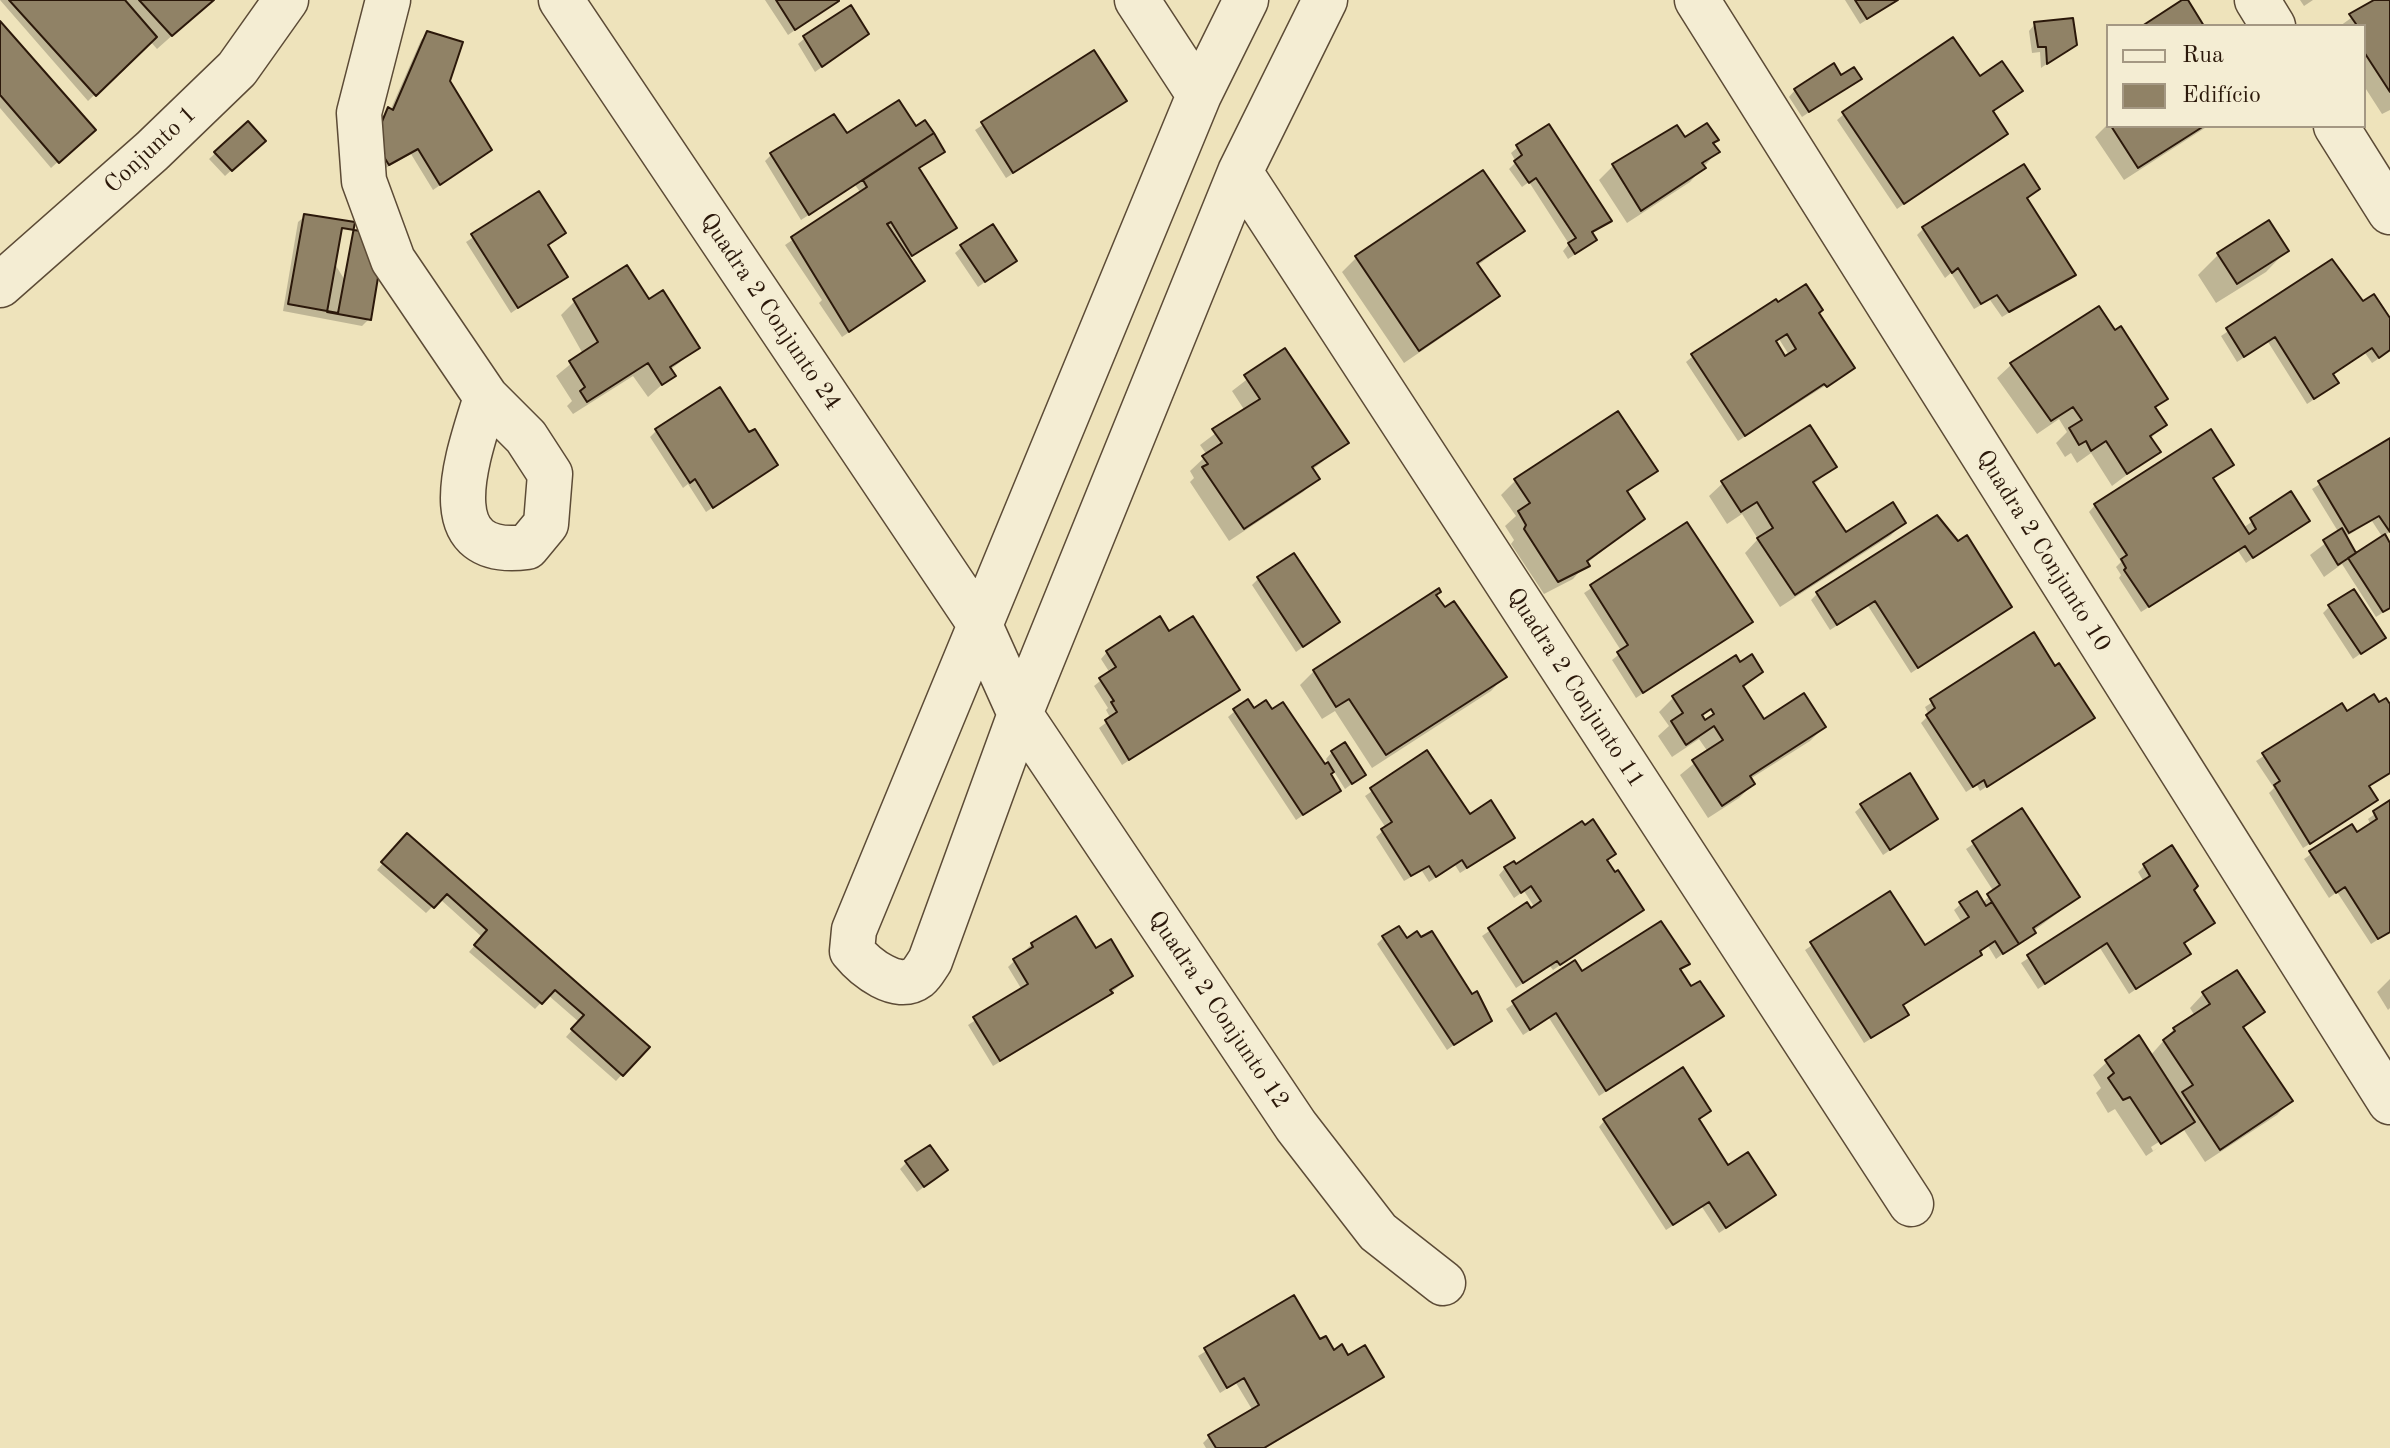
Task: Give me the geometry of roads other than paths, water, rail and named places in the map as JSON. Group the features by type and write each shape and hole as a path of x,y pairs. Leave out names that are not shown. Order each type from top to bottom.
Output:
{"street":[{"name":"Conjunto 1","path":"0,285 152,151 237,69 286,0"},
{"path":"388,0 359,113 364,181 393,260 486,397"},
{"name":"Quadra 2 Conjunto 24","path":"561,0 979,623 1020,714"},
{"path":"1137,0 1199,95"},
{"path":"1246,0 1199,95 854,930 852,951 864,966 900,982 918,977 930,961 1020,714 1240,172 1325,0"},
{"name":"Quadra 2 Conjunto 10","path":"1697,0 2390,1102"},
{"path":"2257,0 2272,24"},
{"path":"2337,128 2390,212"},
{"name":"Quadra 2 Conjunto 11","path":"1240,172 1911,1204"},
{"name":"Quadra 2 Conjunto 12","path":"1020,714 1296,1126 1378,1232 1443,1283"}]}
